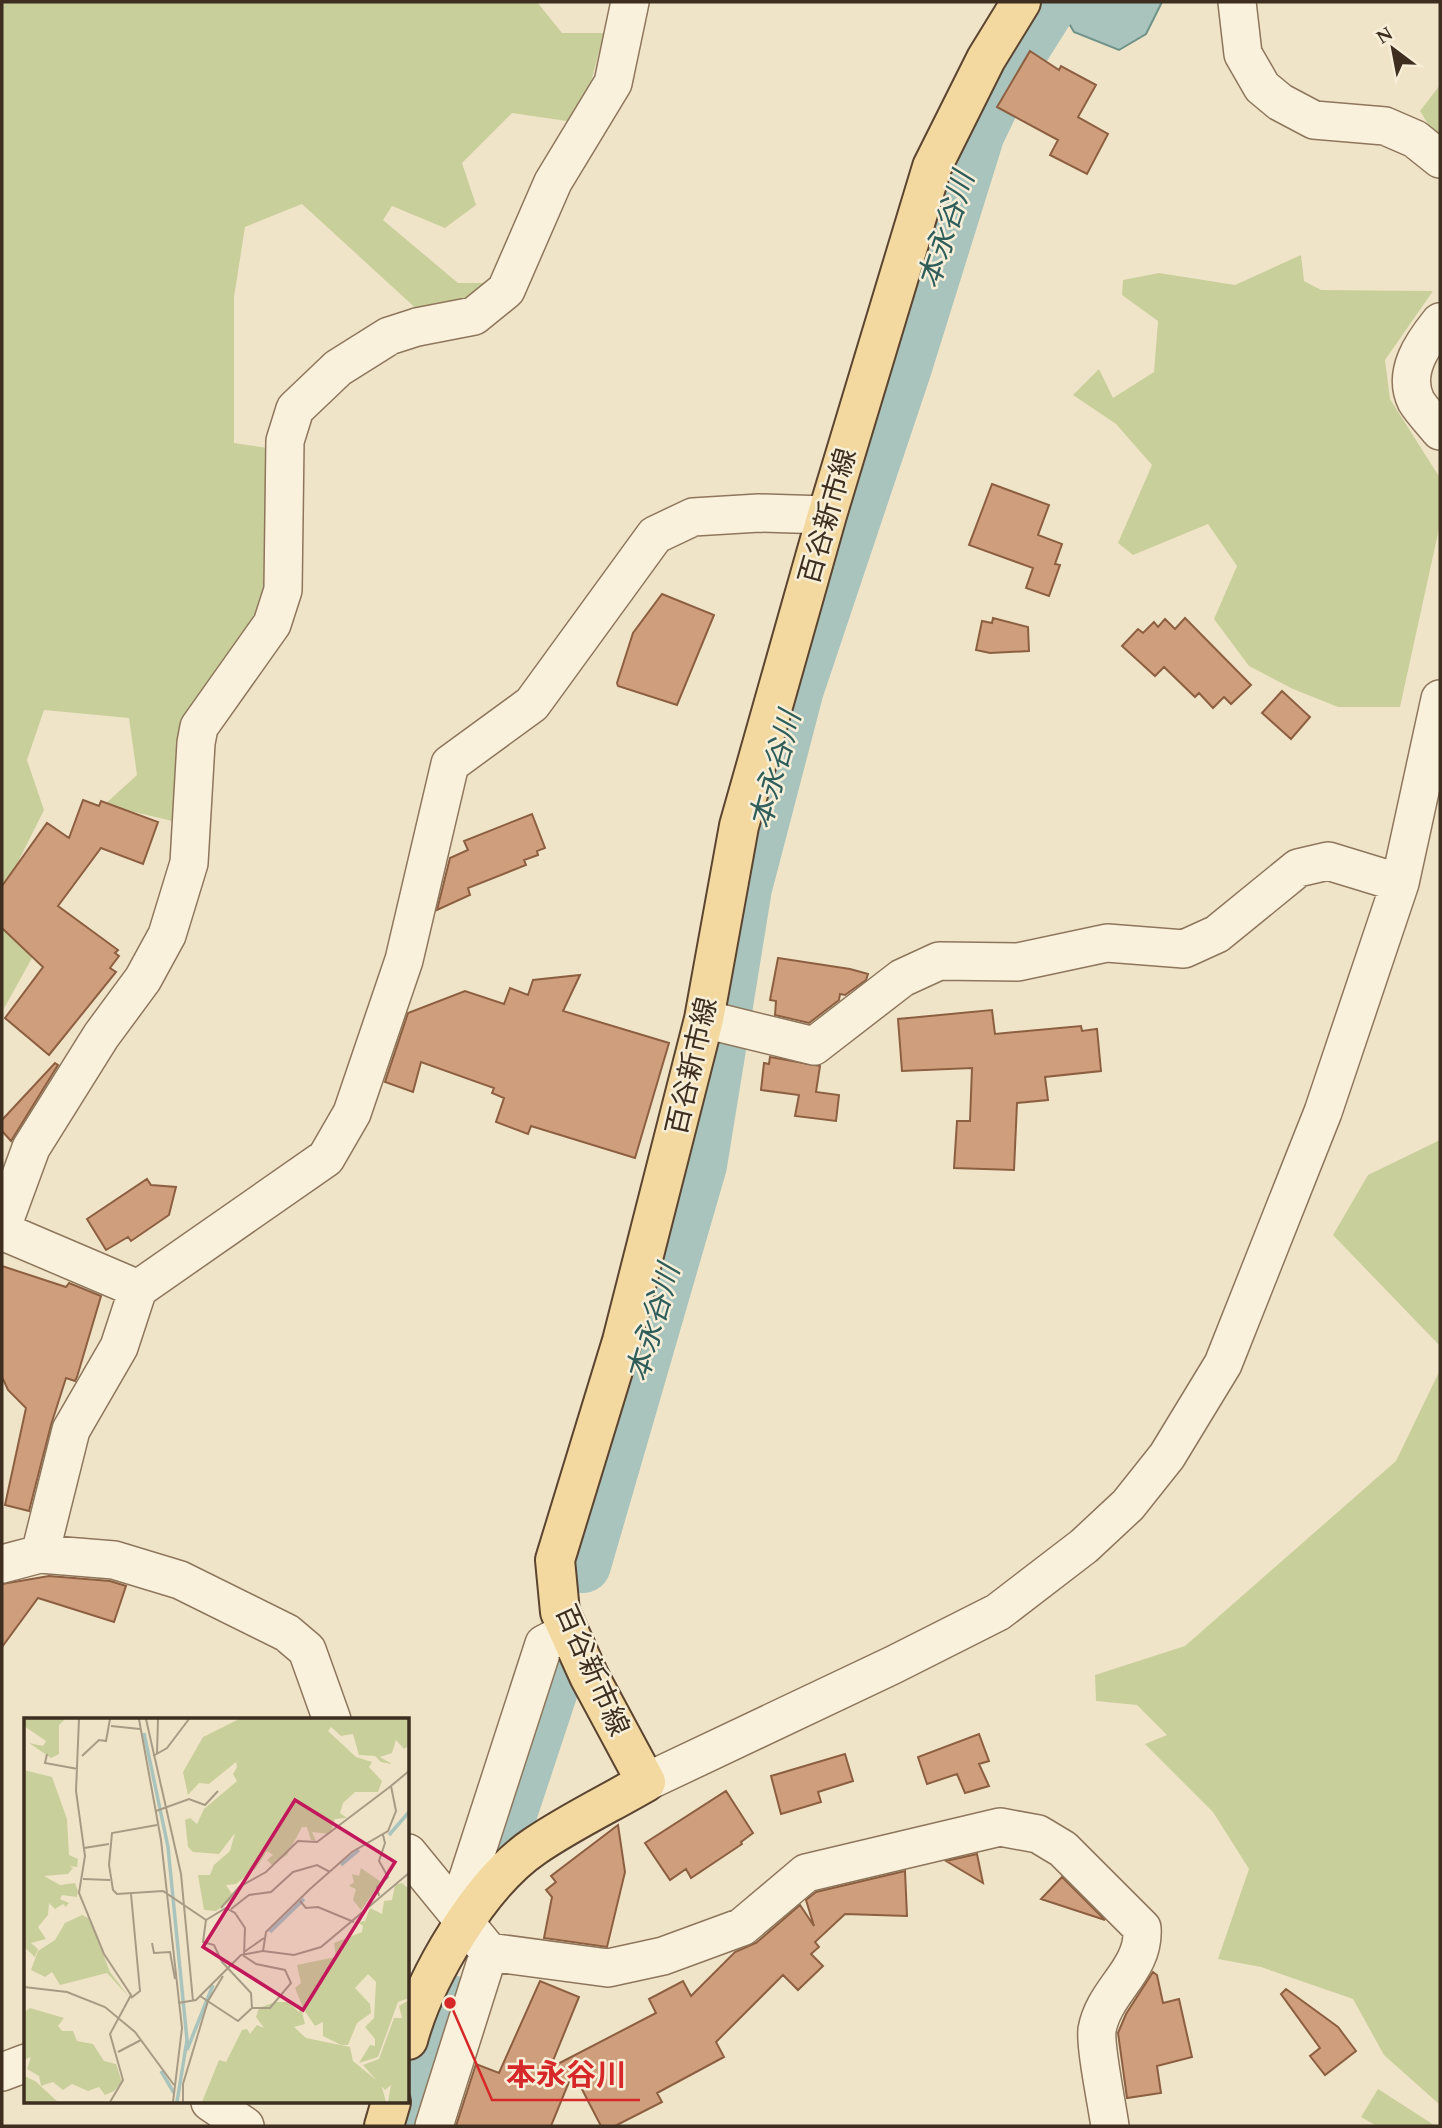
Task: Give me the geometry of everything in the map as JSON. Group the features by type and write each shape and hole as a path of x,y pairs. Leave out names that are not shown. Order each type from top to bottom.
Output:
{"main road":[{"name":"百谷新市線","path":"646,1782 589,1676 560,1612 555,1560 622,1340 704,1019 740,825 827,515 932,167 986,59 1021,2"},
{"path":"410,2033 416,2011 440,1959 470,1929 503,1874 534,1846 646,1782"},
{"path":"384,2126 390,2104"}],"street":[{"path":"138,1289 2,1229 31,1148 101,1036 143,979 167,936 189,863 196,743 200,727 272,624 283,590 285,441 295,409 338,368 390,337 417,327 474,316 506,289 554,182 613,83 630,2"},
{"path":"1237,2 1243,54 1262,87 1280,102 1314,120 1385,126 1415,139 1440,159"},
{"path":"1440,322 1423,343 1412,371 1416,400 1440,431"},
{"path":"40,1554 71,1430 119,1347 138,1289 326,1158 352,1113 404,960 450,764 532,704 655,535 693,517 759,513 827,515"},
{"path":"646,1782 998,1612 1084,1546 1128,1505 1167,1456 1223,1364 1323,1112 1401,883 1440,699"},
{"path":"704,1019 814,1046 902,978 939,961 1018,962 1107,943 1184,949 1217,934 1298,868 1328,861 1401,883"},
{"path":"2,1564 40,1554 114,1560 180,1580 287,1633 307,1650 331,1718"},
{"path":"434,2126 470,1929 544,1644 569,1631"},
{"path":"410,1855 470,1929 608,1968 663,1956 742,1927 806,1874 1000,1827 1038,1834 1063,1849 1142,1928 1143,1941 1136,1964 1109,1997 1097,2031 1110,2126"},
{"path":"2,2073 24,2064"},
{"path":"213,2104 246,2126"}],"green space":[{"path":"2,2 537,2 562,33 604,33 580,123 512,113 462,163 476,205 445,228 392,206 383,220 458,283 488,283 473,301 421,313 302,204 245,227 234,297 234,443 274,449 272,579 236,666 181,823 104,805 137,775 129,718 44,710 27,760 44,810 2,894"},
{"path":"1440,85 1440,133 1436,137 1420,111"},
{"path":"1301,255 1304,281 1321,290 1433,291 1385,360 1390,399 1440,478 1440,524 1400,707 1338,707 1293,689 1249,666 1214,619 1237,566 1208,524 1133,555 1118,543 1152,465 1116,424 1073,395 1099,369 1113,398 1154,372 1158,321 1122,295 1123,280 1159,273 1235,285"},
{"path":"2,919 32,958 2,1012"},
{"path":"1440,1140 1440,1346 1333,1235 1368,1175"},
{"path":"1440,1370 1440,2105 1384,2055 1353,1999 1261,1967 1218,1959 1249,1869 1213,1812 1145,1744 1167,1735 1137,1705 1096,1701 1095,1675 1185,1646 1396,1461"},
{"path":"1378,2089 1435,2126 1377,2126 1361,2117"}],"water":[{"path":"1072,2 1162,2 1146,34 1119,50 1074,32 1064,15"}],"building":[{"path":"1030,51 1059,70 1061,66 1096,85 1078,117 1108,134 1087,174 1050,155 1058,140 997,107"},
{"path":"992,484 1049,505 1038,535 1062,544 1055,564 1060,565 1049,596 1026,588 1033,568 969,545"},
{"path":"662,594 714,615 677,705 618,686 617,683 633,633"},
{"path":"993,618 1028,627 1029,651 990,653 976,650 982,621 992,623"},
{"path":"1185,618 1251,685 1231,704 1224,697 1213,708 1199,693 1195,697 1164,667 1155,676 1122,646 1138,629 1143,633 1154,622 1158,627 1165,619 1175,629"},
{"path":"1282,691 1310,717 1291,739 1262,713"},
{"path":"83,800 99,806 101,801 158,822 143,864 101,848 58,906 118,950 115,953 119,956 110,968 116,972 49,1055 5,1018 43,967 2,928 2,886 47,823 69,838"},
{"path":"532,814 545,848 537,851 538,855 524,860 526,865 468,888 470,895 437,910 450,858 468,850 464,841"},
{"path":"778,958 868,974 866,980 845,995 840,994 839,1000 809,1023 775,1015 776,1001 770,1000"},
{"path":"580,975 563,1011 669,1043 635,1158 531,1126 528,1134 496,1122 504,1098 492,1093 494,1088 421,1062 413,1092 385,1082 408,1013 465,991 504,1004 510,988 528,995 533,980"},
{"path":"992,1010 995,1034 1081,1026 1082,1031 1097,1029 1101,1071 1045,1077 1048,1100 1017,1103 1014,1170 954,1168 957,1121 970,1121 972,1068 902,1071 898,1019"},
{"path":"770,1057 820,1066 816,1092 839,1095 836,1121 795,1116 799,1095 761,1090 764,1063 769,1064"},
{"path":"55,1063 58,1065 11,1141 2,1131 2,1120"},
{"path":"147,1179 151,1185 176,1187 169,1215 131,1241 128,1237 106,1250 87,1219"},
{"path":"2,1266 66,1287 69,1283 101,1296 77,1377 75,1381 66,1378 29,1511 5,1505 26,1408 8,1390 2,1377"},
{"path":"49,1576 110,1581 126,1586 114,1622 38,1598 2,1647 2,1584"},
{"path":"979,1734 989,1761 979,1764 989,1786 965,1793 957,1774 927,1784 918,1757"},
{"path":"845,1754 853,1781 818,1792 821,1802 781,1814 771,1776"},
{"path":"726,1791 753,1833 741,1842 742,1844 691,1878 686,1869 670,1880 645,1843"},
{"path":"618,1825 625,1872 607,1947 544,1938 552,1897 546,1890 556,1882 551,1876"},
{"path":"977,1854 983,1883 946,1861"},
{"path":"905,1871 907,1916 845,1914 815,1942 819,1947 811,1954 823,1966 798,1990 783,1975 716,2042 724,2057 657,2093 662,2102 615,2126 601,2126 573,2072 551,2126 456,2126 476,2064 499,2073 540,1981 579,1997 550,2068 656,2013 649,1999 683,1981 691,1996 735,1952 756,1943 800,1905 814,1926 806,1900 816,1892"},
{"path":"1062,1877 1105,1920 1041,1899"},
{"path":"1153,1972 1157,1975 1163,2003 1179,1999 1192,2057 1157,2066 1161,2093 1127,2098 1118,2033 1126,2014"},
{"path":"1286,1989 1338,2027 1356,2051 1325,2075 1310,2056 1320,2048 1281,1994"}],"waterway":[{"name":"本永谷川","path":"583,1565 699,1165 744,888 796,689 904,367 977,133 1005,75 1051,2"},
{"name":"本永谷川","path":"505,1826 554,1678"},
{"name":"本永谷川","path":"410,2126 450,2003"}],"place":[{"name":"本永谷川","path":"450,2003"}]}
